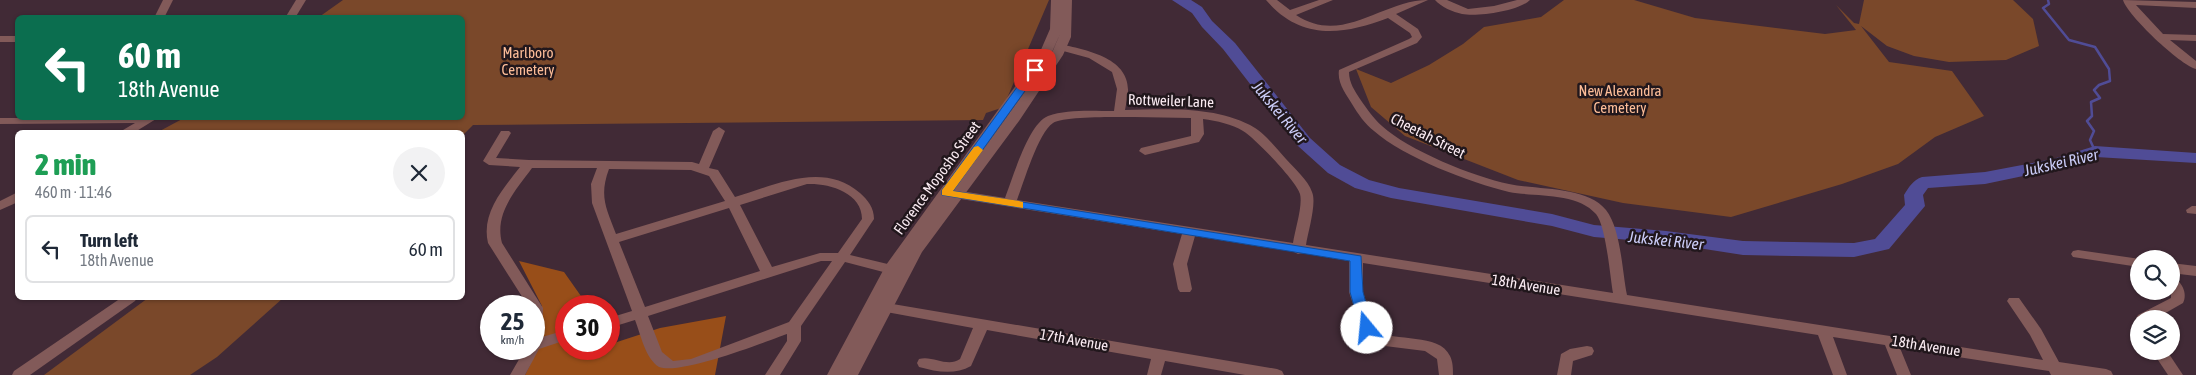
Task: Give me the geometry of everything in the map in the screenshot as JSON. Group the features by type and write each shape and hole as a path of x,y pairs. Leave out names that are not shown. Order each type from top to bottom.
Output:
{"street":[{"path":"160,15 168,0"},
{"path":"292,15 300,0"},
{"name":"Florence Moposho Street","path":"835,375 951,194 1046,52 1056,29 1057,0"},
{"name":"Florence Moposho Street","path":"850,375 891,270 1030,95 1060,47 1067,24 1066,0"},
{"path":"1271,0 1306,25 1333,29 1350,27 1423,0"},
{"path":"1289,14 1328,0"},
{"path":"1440,0 1458,9 1470,12 1513,5 1525,0"},
{"path":"2196,5 2128,1 2133,12 2196,66"},
{"name":"Cheetah Street","path":"1388,13 1414,31 1416,39 1351,65 1343,73 1348,88 1373,124 1403,144 1488,182 1520,190 1573,198 1588,203 1602,214 1608,226 1621,300"},
{"path":"2162,37 2196,38"},
{"path":"0,39 15,39"},
{"path":"1060,47 1093,56 1117,70 1123,89 1118,115"},
{"name":"Rottweiler Lane","path":"1009,203 1038,130 1050,120 1066,116 1118,115 1196,115 1228,120 1246,128 1303,188 1307,200 1298,250"},
{"path":"1145,150 1194,139 1198,134 1196,115"},
{"path":"0,121 51,120"},
{"path":"131,130 148,120"},
{"path":"703,168 719,131"},
{"path":"505,133 490,157 490,161 528,164 681,165 703,168 714,173 732,202 768,273"},
{"path":"528,164 502,204 494,220 492,233 495,243 528,295"},
{"path":"604,165 596,195 613,239 642,313 656,355 666,364 673,366 692,364 794,326 868,219 868,210 865,205 837,184 817,180 804,181 613,239"},
{"name":"18th Avenue","path":"951,194 1298,250 1823,329 2056,371 2106,375"},
{"path":"1185,289 1180,264 1189,233"},
{"path":"2078,254 2130,262"},
{"path":"620,320 820,257 842,257 891,270"},
{"path":"1356,258 1356,292 1369,333 1380,339 1428,348 1442,355 1445,360 1446,375"},
{"path":"2180,269 2196,272"},
{"path":"20,375 127,300"},
{"path":"2160,310 2178,300"},
{"path":"2014,301 2036,334 2056,371"},
{"name":"17th Avenue","path":"878,307 1277,375"},
{"path":"924,363 957,369 962,366 966,362 982,324"},
{"path":"772,375 794,340 794,326"},
{"path":"1823,329 1840,375"},
{"path":"1890,341 1904,375"},
{"path":"1564,375 1566,358 1576,353 1587,351"},
{"path":"1154,375 1159,355"},
{"path":"517,375 526,360"},
{"path":"2165,360 2176,375"}],"green space":[{"name":"Marlboro Cemetery","path":"343,0 1049,0 1005,103 1001,108 986,113 983,120 473,125 465,133 465,130 162,130 180,120 465,120 465,15 322,15"},
{"name":"New Alexandra Cemetery","path":"1564,0 1634,0 1695,18 1825,34 1856,30 1836,5 1854,23 1859,24 1864,0 2013,0 2033,19 2039,46 2006,60 1949,62 1914,56 1887,46 1861,26 1889,62 1952,71 1984,116 1935,137 1898,164 1842,184 1731,217 1623,203 1518,180 1405,136 1371,107 1356,69 1391,83 1429,65 1463,44 1484,27 1541,17"},
{"path":"145,300 281,300 217,357 190,375 44,375"}],"shaded area":[{"path":"519,261 564,272 580,295 555,295 555,360 620,360 620,341 660,328 726,316 715,375 525,375 531,360 545,360 545,295 536,295"}],"waterway":[{"name":"Jukskei River","path":"1180,0 1197,10 1207,24 1229,46 1304,142 1334,169 1362,184 1398,194 1552,220 1594,231 1666,237 1743,248 1854,250 1882,244 1915,206 1913,195 1922,183 1985,178 2057,164 2095,151 2196,158"},
{"path":"2048,0 2049,4 2043,8 2069,40 2095,47 2109,69 2110,81 2099,85 2094,90 2100,98 2091,102 2092,116 2087,121 2094,131 2090,140 2095,151"}],"slow traffic":[{"path":"978,150 946,193 1019,205"}],"route":[{"path":"1035,70 946,193 1356,258 1356,292 1367,328"}]}
